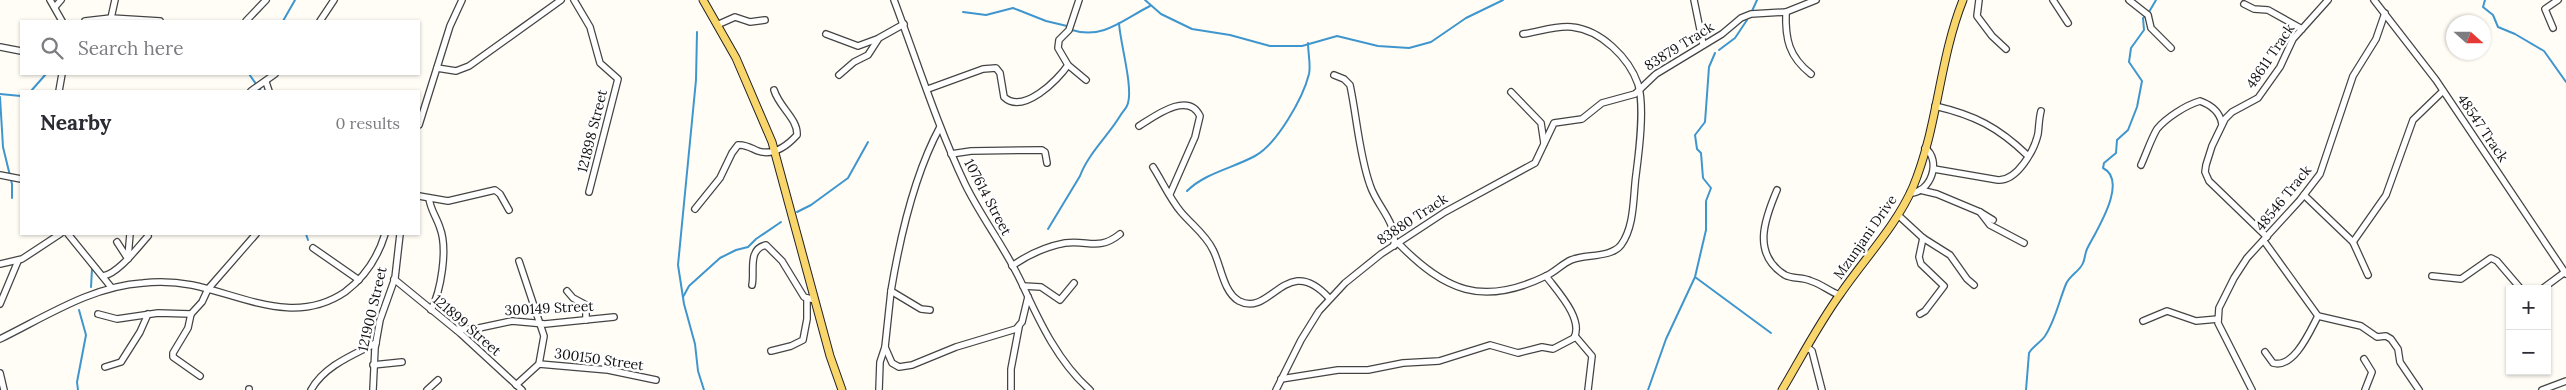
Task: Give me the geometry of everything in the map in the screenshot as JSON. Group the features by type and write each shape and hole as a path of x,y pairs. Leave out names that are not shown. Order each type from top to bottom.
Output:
{"main road":[{"path":"703,0 757,104 774,151 811,300 842,390"},
{"name":"Mzunjani Drive","path":"1782,390 1839,296 1898,215 1910,193 1925,148 1962,0"}],"street":[{"path":"50,0 61,20"},
{"path":"55,8 60,0"},
{"path":"111,18 115,0"},
{"path":"247,20 266,0"},
{"path":"321,20 334,0"},
{"path":"437,68 458,71 469,66 561,0"},
{"name":"121898 Street","path":"574,0 590,27 600,63 618,79 589,192"},
{"path":"894,2 902,0"},
{"path":"1078,0 1069,30 1058,42 1059,52 1068,65 1086,80"},
{"path":"1694,0 1703,44"},
{"name":"83879 Track","path":"1544,145 1554,123 1582,119 1602,103 1629,97 1656,74 1745,16 1786,12 1816,0"},
{"path":"1979,0 1977,16 1992,36 2006,48"},
{"path":"2053,0 2068,23"},
{"path":"2129,0 2148,15 2151,28 2171,48"},
{"name":"48611 Track","path":"2265,239 2206,176 2206,165 2222,124 2230,114 2258,98 2280,68 2290,45 2328,0"},
{"path":"2554,28 2545,9 2558,0"},
{"path":"420,122 450,26 461,1"},
{"name":"48547 Track","path":"2377,1 2443,91 2566,273"},
{"name":"107614 Street","path":"894,2 928,89 940,127 973,201 1012,266 1067,367 1090,390"},
{"path":"2244,4 2254,9 2268,10 2302,29"},
{"path":"1786,12 1788,45 1796,60 1811,74"},
{"name":"48546 Track","path":"2218,319 2222,300 2234,278 2320,174 2353,76 2376,39 2385,13"},
{"path":"717,26 735,17 750,22 765,20"},
{"path":"94,20 111,18 144,20"},
{"path":"826,34 860,46 904,24"},
{"path":"1334,75 1344,79 1350,85 1367,175 1374,195 1392,226 1396,244 1424,268 1466,291 1484,294 1546,276 1572,260 1610,251 1622,244 1632,213 1641,137 1636,80 1620,54 1592,34 1572,27 1523,34"},
{"path":"839,75 854,62 868,55 879,38"},
{"path":"0,47 20,51"},
{"path":"928,89 962,76 993,68 999,71 1006,99 1019,101 1043,91 1054,83 1068,65"},
{"path":"59,90 62,75"},
{"path":"253,90 274,75"},
{"path":"264,83 268,90"},
{"path":"695,209 720,178 738,145 762,152 774,151 785,146 798,133 792,120 780,105 774,90"},
{"path":"2353,242 2386,194 2413,120 2443,91"},
{"path":"1512,92 1541,122 1544,145"},
{"path":"2140,165 2158,129 2178,112 2194,103 2200,101 2212,107 2217,112 2222,124"},
{"path":"1140,126 1159,114 1183,105 1194,108 1200,116 1195,137 1170,194"},
{"path":"1935,106 1984,121 2013,141 2028,155"},
{"path":"1934,169 2003,180 2013,176 2028,155 2038,134 2041,111"},
{"path":"879,390 880,362 885,347 892,291 903,231 924,162 940,127"},
{"name":"83880 Track","path":"1276,390 1304,335 1329,298 1354,274 1464,200 1531,166 1538,159 1544,145"},
{"path":"1910,193 1920,190 1927,185 1934,169 1931,154 1925,148"},
{"path":"952,154 982,150 1042,150 1045,152 1047,163"},
{"path":"1153,167 1180,211 1209,242 1228,290 1237,300 1253,303 1299,280 1311,282 1329,298"},
{"path":"3,176 18,179"},
{"path":"420,196 448,200 493,190 500,194 509,210"},
{"path":"1777,190 1765,220 1764,246 1768,258 1786,276 1812,281 1839,296"},
{"path":"1920,190 1937,194 1980,212 1993,220"},
{"path":"2304,195 2353,242 2368,275"},
{"path":"430,198 442,233 443,259 440,284 431,310"},
{"path":"1980,212 1990,225 2024,243"},
{"path":"1898,215 1923,238 1950,255 1967,280 1974,285"},
{"path":"1012,266 1028,255 1044,248 1080,242 1103,245 1120,234"},
{"path":"0,264 18,261 58,235"},
{"path":"69,235 111,287"},
{"path":"128,259 131,246 130,235"},
{"path":"200,376 172,356 177,344 188,328 191,314 202,302 208,289 255,235"},
{"path":"0,339 111,287 144,282 176,282 266,306 301,308 329,300 359,280 374,259 385,235"},
{"name":"121900 Street","path":"374,390 373,366 376,343 380,320 394,279 400,235"},
{"path":"103,276 108,275 128,259 148,236"},
{"path":"1920,314 1925,311 1944,286 1921,264 1919,257 1923,238"},
{"path":"2265,239 2318,316 2361,326 2377,337 2389,337 2396,346 2401,365 2419,390"},
{"path":"117,242 128,259"},
{"path":"752,285 754,255 762,245 768,245 811,300 803,340 792,346 771,352"},
{"path":"313,248 359,280"},
{"path":"2432,276 2461,279 2491,258 2497,261 2518,285"},
{"path":"0,304 18,261"},
{"path":"516,385 539,364 544,336 519,261"},
{"path":"2548,285 2566,273"},
{"path":"1281,379 1333,370 1368,370 1403,363 1438,360 1490,345 1518,353 1542,347 1553,349 1567,343 1575,336 1576,324 1571,311 1546,276"},
{"name":"121899 Street","path":"394,279 457,330 522,390"},
{"path":"1023,286 1040,287 1060,300 1074,283"},
{"path":"567,291 573,298 586,305 586,320"},
{"path":"892,291 921,310 930,310"},
{"path":"1011,390 1012,365 1018,327 1022,322 1028,297"},
{"path":"2143,321 2167,311 2196,321 2218,319 2252,390"},
{"path":"98,314 116,320 148,314 191,314"},
{"path":"105,367 121,362 140,332 148,314"},
{"path":"2265,352 2273,363 2285,362 2303,345 2318,316"},
{"name":"300149 Street","path":"457,330 479,328 512,321 540,324 614,317"},
{"path":"885,347 892,363 899,367 905,367 956,347 1018,327"},
{"path":"1575,336 1592,356 1588,390"},
{"path":"312,390 319,380 341,361 376,343"},
{"path":"1807,347 1812,351 1822,390"},
{"path":"2364,359 2372,372 2366,390"},
{"path":"373,366 402,362"},
{"name":"300150 Street","path":"539,364 608,370 656,380"},
{"path":"0,373 4,390"},
{"path":"427,390 438,380"},
{"path":"2542,390 2566,381"}],"waterway":[{"path":"284,20 295,0"},
{"path":"1145,0 1161,14 1192,29 1230,35 1270,46 1302,46 1337,36 1378,46 1409,48 1431,42 1466,18 1503,0"},
{"path":"1752,11 1757,0"},
{"path":"2149,12 2156,0"},
{"path":"2485,0 2483,7 2493,15 2498,27 2515,34 2544,51 2566,82"},
{"path":"1072,30 1094,32 1113,27 1150,6"},
{"path":"963,12 986,15 1013,8 1046,21 1067,26"},
{"path":"2026,390 2029,353 2048,330 2066,284 2082,266 2087,249 2103,219 2112,195 2113,184 2110,174 2103,168 2104,163 2116,153 2117,140 2128,130 2137,107 2142,81 2129,62 2131,48 2144,30 2143,18 2146,16"},
{"path":"1719,50 1735,38 1747,20"},
{"path":"1048,229 1088,160 1127,105 1129,95 1128,75 1119,23"},
{"path":"697,32 696,80 678,265 684,304 695,344 698,371 704,390"},
{"path":"1187,191 1211,175 1255,156 1272,142 1288,120 1306,84 1310,70 1308,43"},
{"path":"1648,390 1666,339 1695,277 1706,230 1706,201 1711,188 1703,178 1701,153 1697,149 1695,135 1705,122 1709,67 1715,53"},
{"path":"32,90 45,75"},
{"path":"250,75 260,90"},
{"path":"0,94 20,96"},
{"path":"0,97 3,147 12,184 12,198"},
{"path":"797,212 811,205 848,178 868,142"},
{"path":"683,297 689,286 720,258 736,250 748,247 756,239 781,222"},
{"path":"306,235 308,240"},
{"path":"91,287 92,269"},
{"path":"1695,277 1771,333"},
{"path":"78,390 77,382 86,335 79,310"}]}
